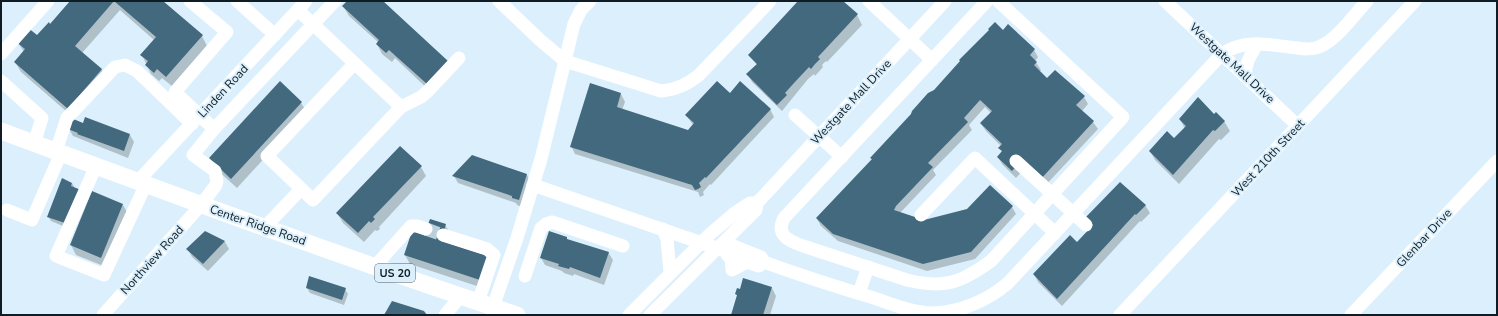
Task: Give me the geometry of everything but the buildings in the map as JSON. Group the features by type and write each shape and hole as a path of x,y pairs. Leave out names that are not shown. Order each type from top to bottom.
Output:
{"main road":[{"name":"Center Ridge Road","path":"1,131 202,205 460,297 517,315"}],"street":[{"path":"1,54 48,1"},
{"path":"190,1 227,32 175,92 196,120"},
{"path":"238,1 275,35"},
{"path":"7,210 32,220 58,152 68,118 115,67 125,65 137,71 196,120 214,129 335,1"},
{"path":"499,1 540,40 566,61 654,90 669,91 686,84 699,74 770,1"},
{"path":"486,305 509,262 543,150 574,24 582,10 590,1"},
{"path":"869,1 932,60"},
{"name":"Westgate Mall Drive","path":"650,315 725,252 756,210 757,203 944,1"},
{"path":"987,1 784,218 781,230 784,236 791,241 868,267 924,284 940,285 979,270 991,261 1052,195 1123,117 998,1"},
{"name":"Westgate Mall Drive","path":"1165,1 1298,126"},
{"path":"725,252 731,245 761,257 764,262 858,293 908,312 932,313 961,308 984,300 996,293 1008,283 1222,54 1231,47 1248,43 1305,49 1318,48 1330,41 1368,1"},
{"name":"West 210th Street","path":"1120,315 1415,1"},
{"path":"302,6 313,25 401,106"},
{"name":"Linden Road","path":"96,166 56,256 104,275 142,183 196,120 302,6"},
{"path":"1246,77 1245,70 1247,63 1257,44"},
{"path":"354,64 267,156 313,200 401,106 421,97 459,58"},
{"path":"233,80 248,94"},
{"path":"1,82 42,118 34,144"},
{"path":"795,115 842,157"},
{"name":"Northview Road","path":"103,315 202,205 216,185 217,181 215,171 193,155 214,129"},
{"path":"921,215 975,158 1055,233"},
{"path":"1016,161 1072,214 1086,225"},
{"name":"Glenbar Drive","path":"1351,315 1497,161"},
{"path":"533,186 701,242 747,262 760,266 764,262"},
{"path":"265,227 301,189"},
{"name":"Westgate Mall Drive","path":"629,315 701,242 736,212 750,203 757,203"},
{"path":"525,276 542,228 546,224 552,222 623,246"},
{"path":"375,266 411,226 426,229"},
{"path":"663,229 667,239 670,272"},
{"path":"442,235 487,249 492,252 494,257 486,305"},
{"path":"494,257 509,262"},
{"path":"858,293 868,267"},
{"path":"445,315 460,297"}],"tunnel":[{"path":"426,229 443,235"}]}
